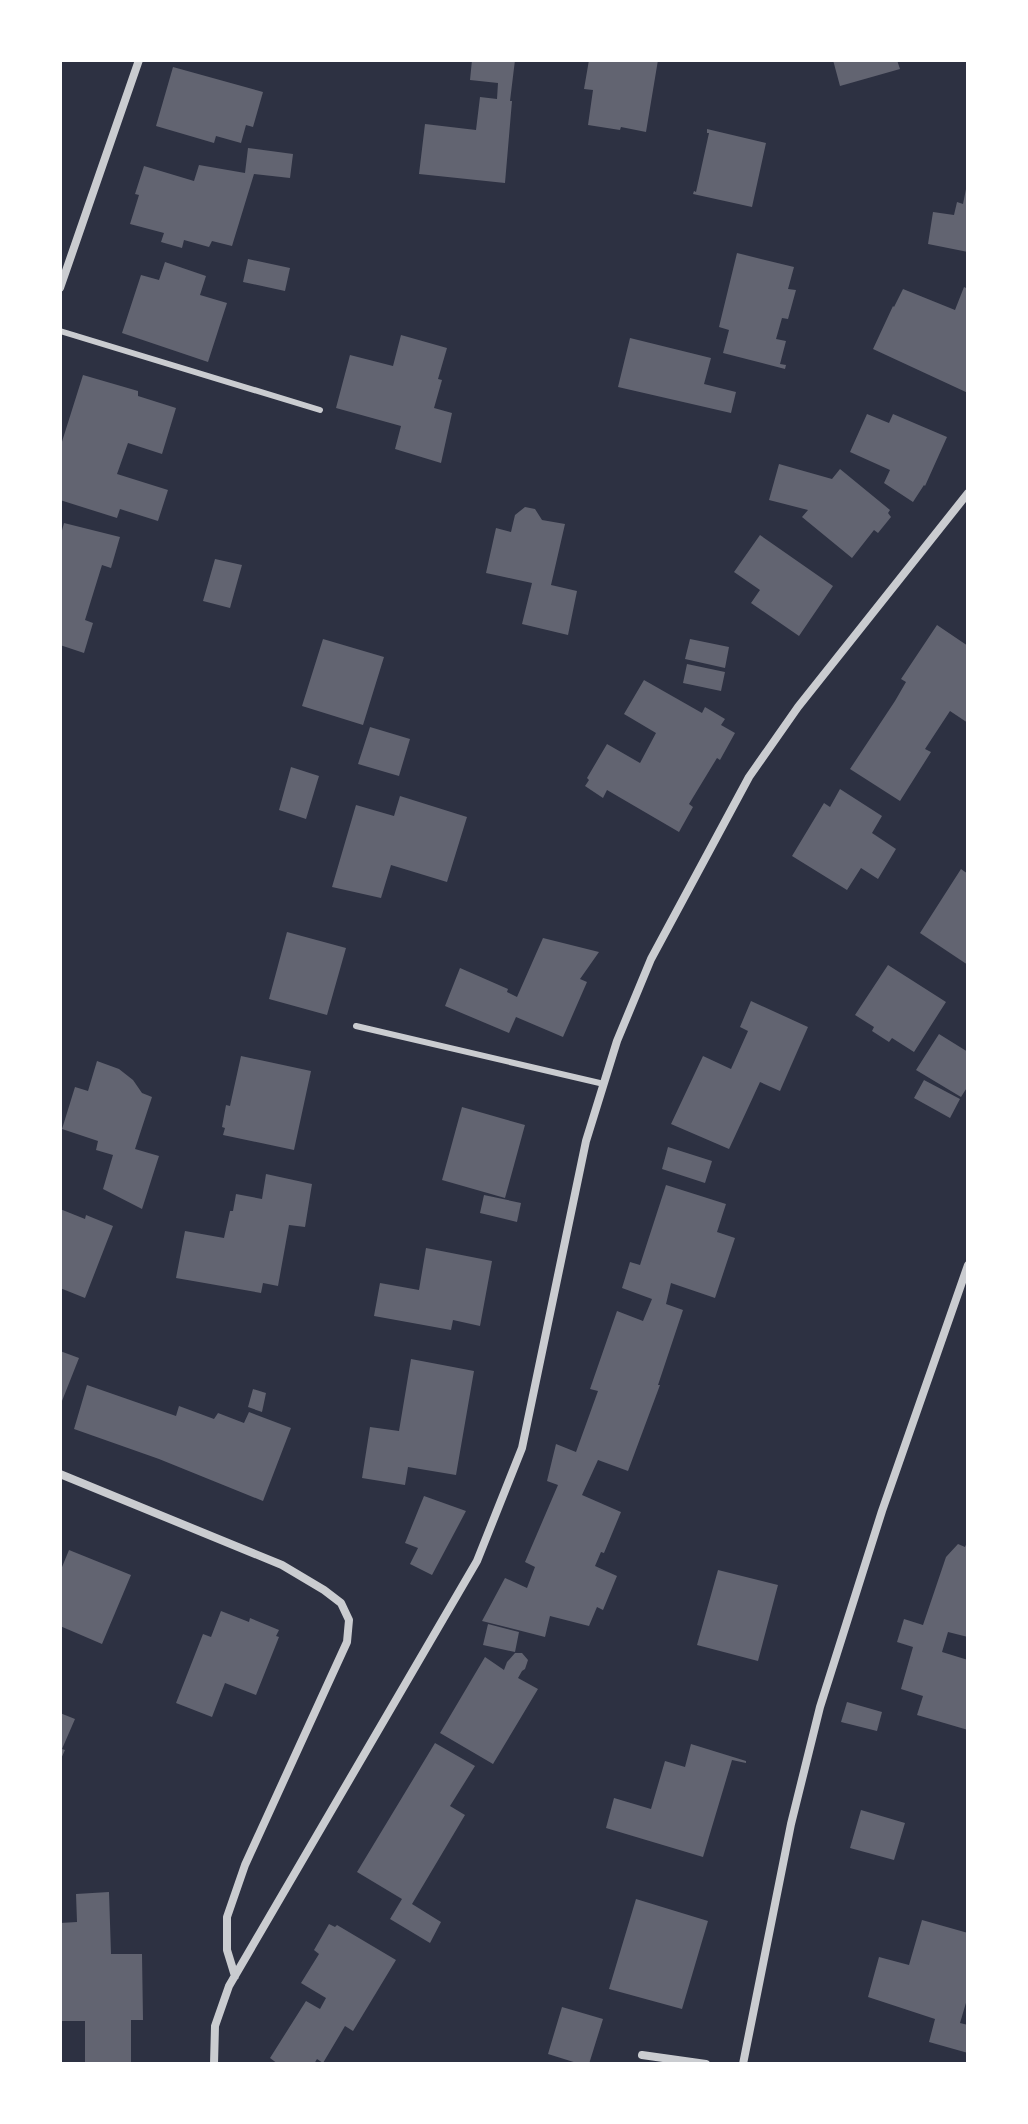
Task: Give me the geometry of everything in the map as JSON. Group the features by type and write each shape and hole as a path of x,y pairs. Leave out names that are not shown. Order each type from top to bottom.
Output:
{"street":[{"path":"60,288 139,60"},
{"path":"214,2064 215,2026 229,1986 477,1561 522,1448 586,1141 617,1041 651,959 749,777 798,707 968,493"},
{"path":"743,2064 791,1824 820,1707 882,1511 968,1265"},
{"path":"60,1474 282,1565 341,1603 349,1620 347,1642 245,1865 227,1917 227,1950 235,1976"},
{"path":"642,2055 706,2064"}],"lane":[{"path":"60,331 320,410"},
{"path":"356,1026 604,1084"}],"building":[{"path":"472,60 515,60 505,183 419,174 425,124 476,130 480,97 497,99 498,83 470,80"},
{"path":"589,60 658,60 646,132 588,125 593,90 584,89"},
{"path":"833,60 897,60 900,69 840,86"},
{"path":"173,67 263,92 253,127 246,125 241,143 216,136 214,143 156,126"},
{"path":"707,129 766,143 752,207 693,194 709,133"},
{"path":"248,148 293,154 290,178 254,174 232,246 212,241 209,247 184,240 182,248 161,242 164,233 130,224 144,166 194,181 199,165 245,173"},
{"path":"967,184 968,252 928,244 933,212 954,215 957,202 963,204"},
{"path":"737,253 794,267 788,289 796,290 788,319 782,318 776,339 786,341 780,364 786,365 785,369 723,353 729,330 719,327"},
{"path":"248,259 290,268 285,291 243,282"},
{"path":"165,262 206,276 200,295 227,303 208,362 122,333 141,275 159,280"},
{"path":"964,287 968,289 968,393 873,349 903,289 955,310"},
{"path":"401,335 447,348 434,408 452,413 441,463 395,449 401,426 336,408 350,355 393,366"},
{"path":"630,338 711,358 704,384 736,392 731,413 618,387"},
{"path":"83,375 138,391 138,396 176,408 162,454 128,443 117,474 168,490 158,521 120,509 117,518 60,500 60,448"},
{"path":"867,414 889,423 893,414 947,437 925,486 913,502 884,483 890,470 850,452"},
{"path":"779,464 832,479 840,469 890,510 888,513 891,517 878,533 874,530 852,558 802,517 808,510 769,500"},
{"path":"525,507 535,509 542,520 565,524 551,585 577,591 568,635 522,624 532,583 486,573 496,528 511,532 515,515"},
{"path":"64,523 120,537 111,568 102,565 85,620 93,623 84,653 60,645 60,538"},
{"path":"760,535 833,586 799,636 751,603 760,590 734,572"},
{"path":"215,559 242,565 230,608 203,601"},
{"path":"937,625 968,646 968,723 950,711 925,749 931,752 900,801 850,769 895,701 906,682 901,679"},
{"path":"323,639 384,657 363,725 302,706"},
{"path":"690,639 729,647 725,668 685,659"},
{"path":"687,664 725,672 721,691 683,683"},
{"path":"644,680 702,713 705,707 725,719 721,725 735,733 689,804 693,807 679,832 607,790 603,798 585,786 607,744 640,763 656,733 624,714"},
{"path":"370,727 410,739 399,776 358,764"},
{"path":"291,767 319,776 306,819 279,810"},
{"path":"840,789 882,816 872,833 896,849 878,879 861,868 847,890 792,856 824,803 830,807"},
{"path":"400,796 467,817 447,882 391,865 381,898 332,887 356,805 394,816"},
{"path":"961,869 968,874 968,965 920,933"},
{"path":"287,932 346,948 327,1015 269,999"},
{"path":"543,938 599,952 580,979 587,982 563,1037 516,1017 509,1033 445,1006 460,968 508,989 507,992 517,997"},
{"path":"888,965 946,1002 914,1052 892,1038 889,1042 872,1031 874,1027 855,1015"},
{"path":"751,1001 808,1027 780,1091 760,1082 729,1149 671,1124 703,1056 731,1069 748,1031 740,1027"},
{"path":"939,1034 968,1052 968,1086 961,1097 916,1070"},
{"path":"241,1056 311,1071 294,1150 223,1135 226,1105 230,1106"},
{"path":"97,1061 119,1069 133,1080 142,1093 152,1097 135,1149 159,1156 142,1209 103,1189 113,1155 96,1150 98,1141 62,1129 75,1087 88,1091"},
{"path":"924,1080 960,1099 950,1118 914,1098"},
{"path":"462,1107 525,1125 505,1198 442,1180"},
{"path":"668,1147 712,1161 705,1183 662,1169"},
{"path":"266,1174 312,1184 305,1227 289,1225 278,1286 263,1283 261,1293 176,1278 185,1231 224,1238 236,1194 262,1199"},
{"path":"666,1185 726,1204 717,1232 735,1238 715,1298 671,1283 666,1304 683,1310 660,1385 628,1471 598,1460 582,1495 621,1512 604,1553 601,1552 595,1566 617,1576 603,1610 597,1607 589,1626 550,1616 545,1637 482,1621 505,1578 527,1588 535,1567 525,1562 558,1485 547,1481 556,1444 576,1452 598,1391 590,1389 617,1311 643,1321 652,1299 622,1288 630,1262 640,1265"},
{"path":"484,1195 521,1203 517,1222 480,1213"},
{"path":"60,1209 113,1226 85,1298 60,1288"},
{"path":"426,1248 492,1261 480,1326 453,1320 451,1330 374,1316 380,1283 419,1290"},
{"path":"60,1351 79,1358 60,1406"},
{"path":"411,1359 474,1371 456,1475 408,1467 405,1485 362,1478 370,1427 399,1431"},
{"path":"87,1385 176,1416 179,1406 214,1419 218,1413 244,1423 249,1412 291,1428 263,1501 74,1429"},
{"path":"253,1389 266,1393 262,1412 248,1407"},
{"path":"424,1496 466,1511 432,1575 410,1564 418,1548 405,1543"},
{"path":"968,1540 968,1637 948,1632 942,1652 968,1660 968,1730 917,1715 923,1696 901,1689 913,1647 897,1642 904,1619 923,1625 946,1557 958,1544 965,1547"},
{"path":"69,1550 131,1575 102,1644 60,1626 60,1572"},
{"path":"718,1570 778,1585 758,1661 697,1645"},
{"path":"221,1611 279,1630 276,1636 279,1637 256,1695 225,1683 212,1717 176,1703 203,1634 211,1637"},
{"path":"488,1624 519,1632 515,1652 483,1645"},
{"path":"515,1653 522,1653 528,1660 518,1678 538,1689 493,1764 440,1733 485,1657 504,1670"},
{"path":"847,1702 882,1712 877,1731 841,1722"},
{"path":"60,1713 75,1719 60,1761"},
{"path":"435,1743 475,1766 450,1806 465,1815 412,1904 441,1922 430,1943 390,1919 402,1899 357,1872"},
{"path":"691,1744 746,1761 732,1760 703,1857 606,1828 614,1798 651,1809 665,1761 685,1767"},
{"path":"861,1810 905,1823 894,1860 850,1848"},
{"path":"109,1892 111,1954 142,1954 143,2020 131,2020 131,2064 85,2064 85,2021 60,2021 60,1923 77,1922 76,1894"},
{"path":"636,1899 708,1921 682,2009 609,1989"},
{"path":"922,1920 968,1933 968,1996 960,2023 968,2025 968,2053 929,2042 935,2019 868,1997 879,1957 909,1965"},
{"path":"329,1924 337,1925 396,1960 353,2031 345,2026 323,2063 317,2059 314,2064 278,2064 270,2058 306,2001 320,2009 326,1998 301,1983 319,1954 314,1950"},
{"path":"562,2007 603,2019 589,2064 548,2054"}]}
